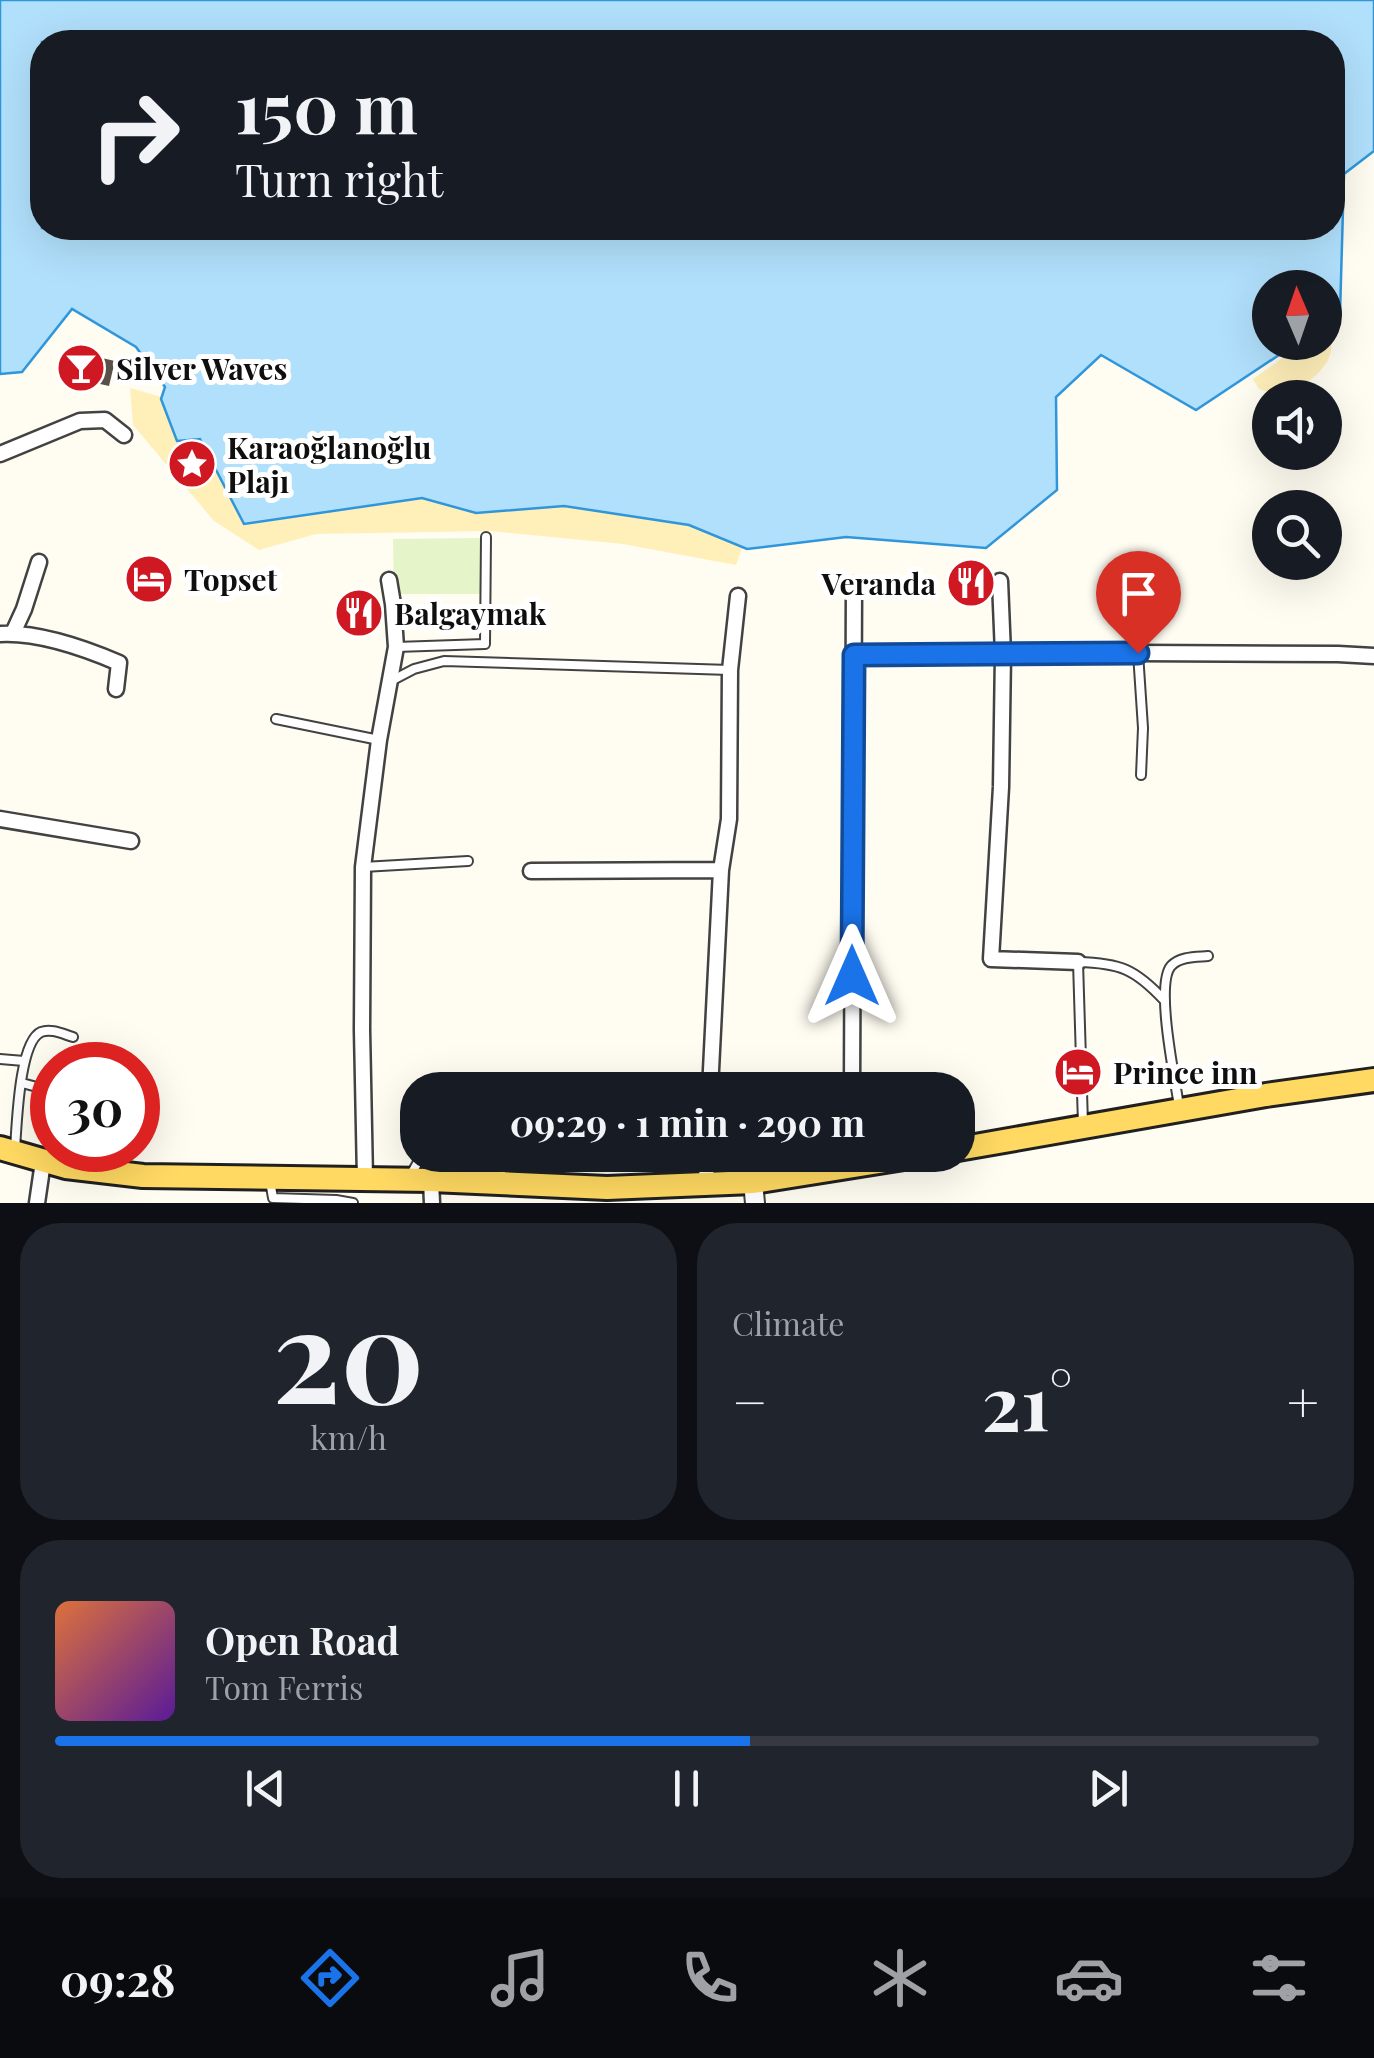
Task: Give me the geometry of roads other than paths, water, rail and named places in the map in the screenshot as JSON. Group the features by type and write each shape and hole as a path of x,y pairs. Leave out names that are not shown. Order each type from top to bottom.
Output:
{"main road":[{"path":"975,1146 1374,1080"},
{"path":"99,1172 270,1177 336,1189 366,1179 424,1188 599,1195 706,1186 754,1192 815,1172"}],"street":[{"path":"0,454 80,421 106,420 124,436"},
{"path":"39,562 24,609 6,633 86,649 119,663 116,690"},
{"path":"366,1179 363,866 379,740 396,648 389,580"},
{"path":"1000,581 1001,787 990,959 1078,962"},
{"path":"852,1072 854,584"},
{"path":"711,1072 722,870 729,819 730,670 738,596"},
{"path":"854,655 1374,656"},
{"path":"0,818 132,841"},
{"path":"531,870 722,870"},
{"path":"37,1203 42,1172"},
{"path":"706,1172 706,1186"}],"lane":[{"path":"396,648 485,644 486,537"},
{"path":"1138,653 1141,774"},
{"path":"391,682 414,669 444,661 730,670"},
{"path":"276,719 379,740"},
{"path":"363,866 468,861"},
{"path":"1180,1110 1164,1000 1167,975 1173,964 1183,959 1208,956"},
{"path":"1084,1127 1078,962 1111,965 1136,973 1164,1000"},
{"path":"7,1150 24,1062 32,1041 40,1032 52,1030 73,1037"},
{"path":"0,1059 24,1062"},
{"path":"22,1083 30,1085"},
{"path":"336,1189 353,1203"}],"water":[{"path":"0,0 1374,0 1374,151 1345,173 1345,30 30,30 30,240 1342,240 1341,270 1252,270 1252,360 1271,360 1196,410 1101,355 1056,397 1057,490 986,548 846,537 747,549 689,525 564,506 476,513 422,498 244,524 200,439 177,441 161,399 165,387 136,347 72,309 22,372 0,374"}],"place":[{"name":"Silver Waves","path":"81,368"},
{"name":"Karaoğlanoğlu Plajı","path":"192,464"},
{"name":"Topset","path":"149,579"},
{"name":"Veranda","path":"971,583"},
{"name":"Balgaymak","path":"359,613"},
{"name":"Prince inn","path":"1078,1072"}]}
